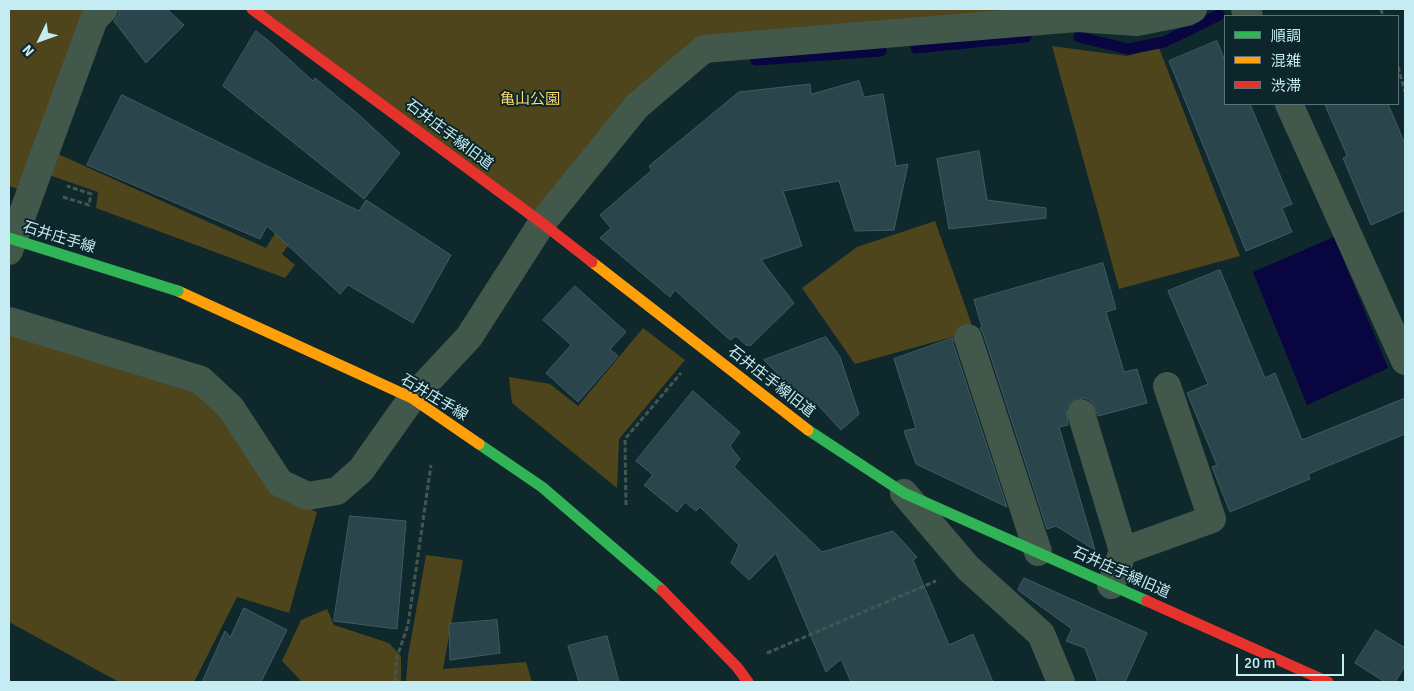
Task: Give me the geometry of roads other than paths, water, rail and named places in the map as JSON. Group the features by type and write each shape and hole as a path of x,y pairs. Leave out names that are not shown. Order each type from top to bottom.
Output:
{"street":[{"path":"9,251 94,19 104,9"},
{"name":"石井庄手線旧道","path":"252,9 542,223 808,430 904,493 1328,682"},
{"path":"9,321 201,380 231,408 280,484 308,496 337,491 361,470 412,398 469,337 542,223 637,106 704,49 1077,18 1137,22 1187,12 1193,9"},
{"path":"1288,105 1405,361"},
{"name":"石井庄手線","path":"9,238 178,291 412,398 542,488 670,597 737,667 748,682"},
{"path":"968,338 1038,552"},
{"path":"1123,551 1212,519 1167,386"},
{"path":"1081,412 1123,551 1111,585"},
{"path":"904,493 968,568 1041,634 1061,682"}],"waterway":[{"path":"1079,37 1128,49 1164,42 1219,15"},
{"path":"916,48 1026,37"},
{"path":"756,60 881,51"}],"park label":[{"name":"亀山公園","path":"530,100"}]}
